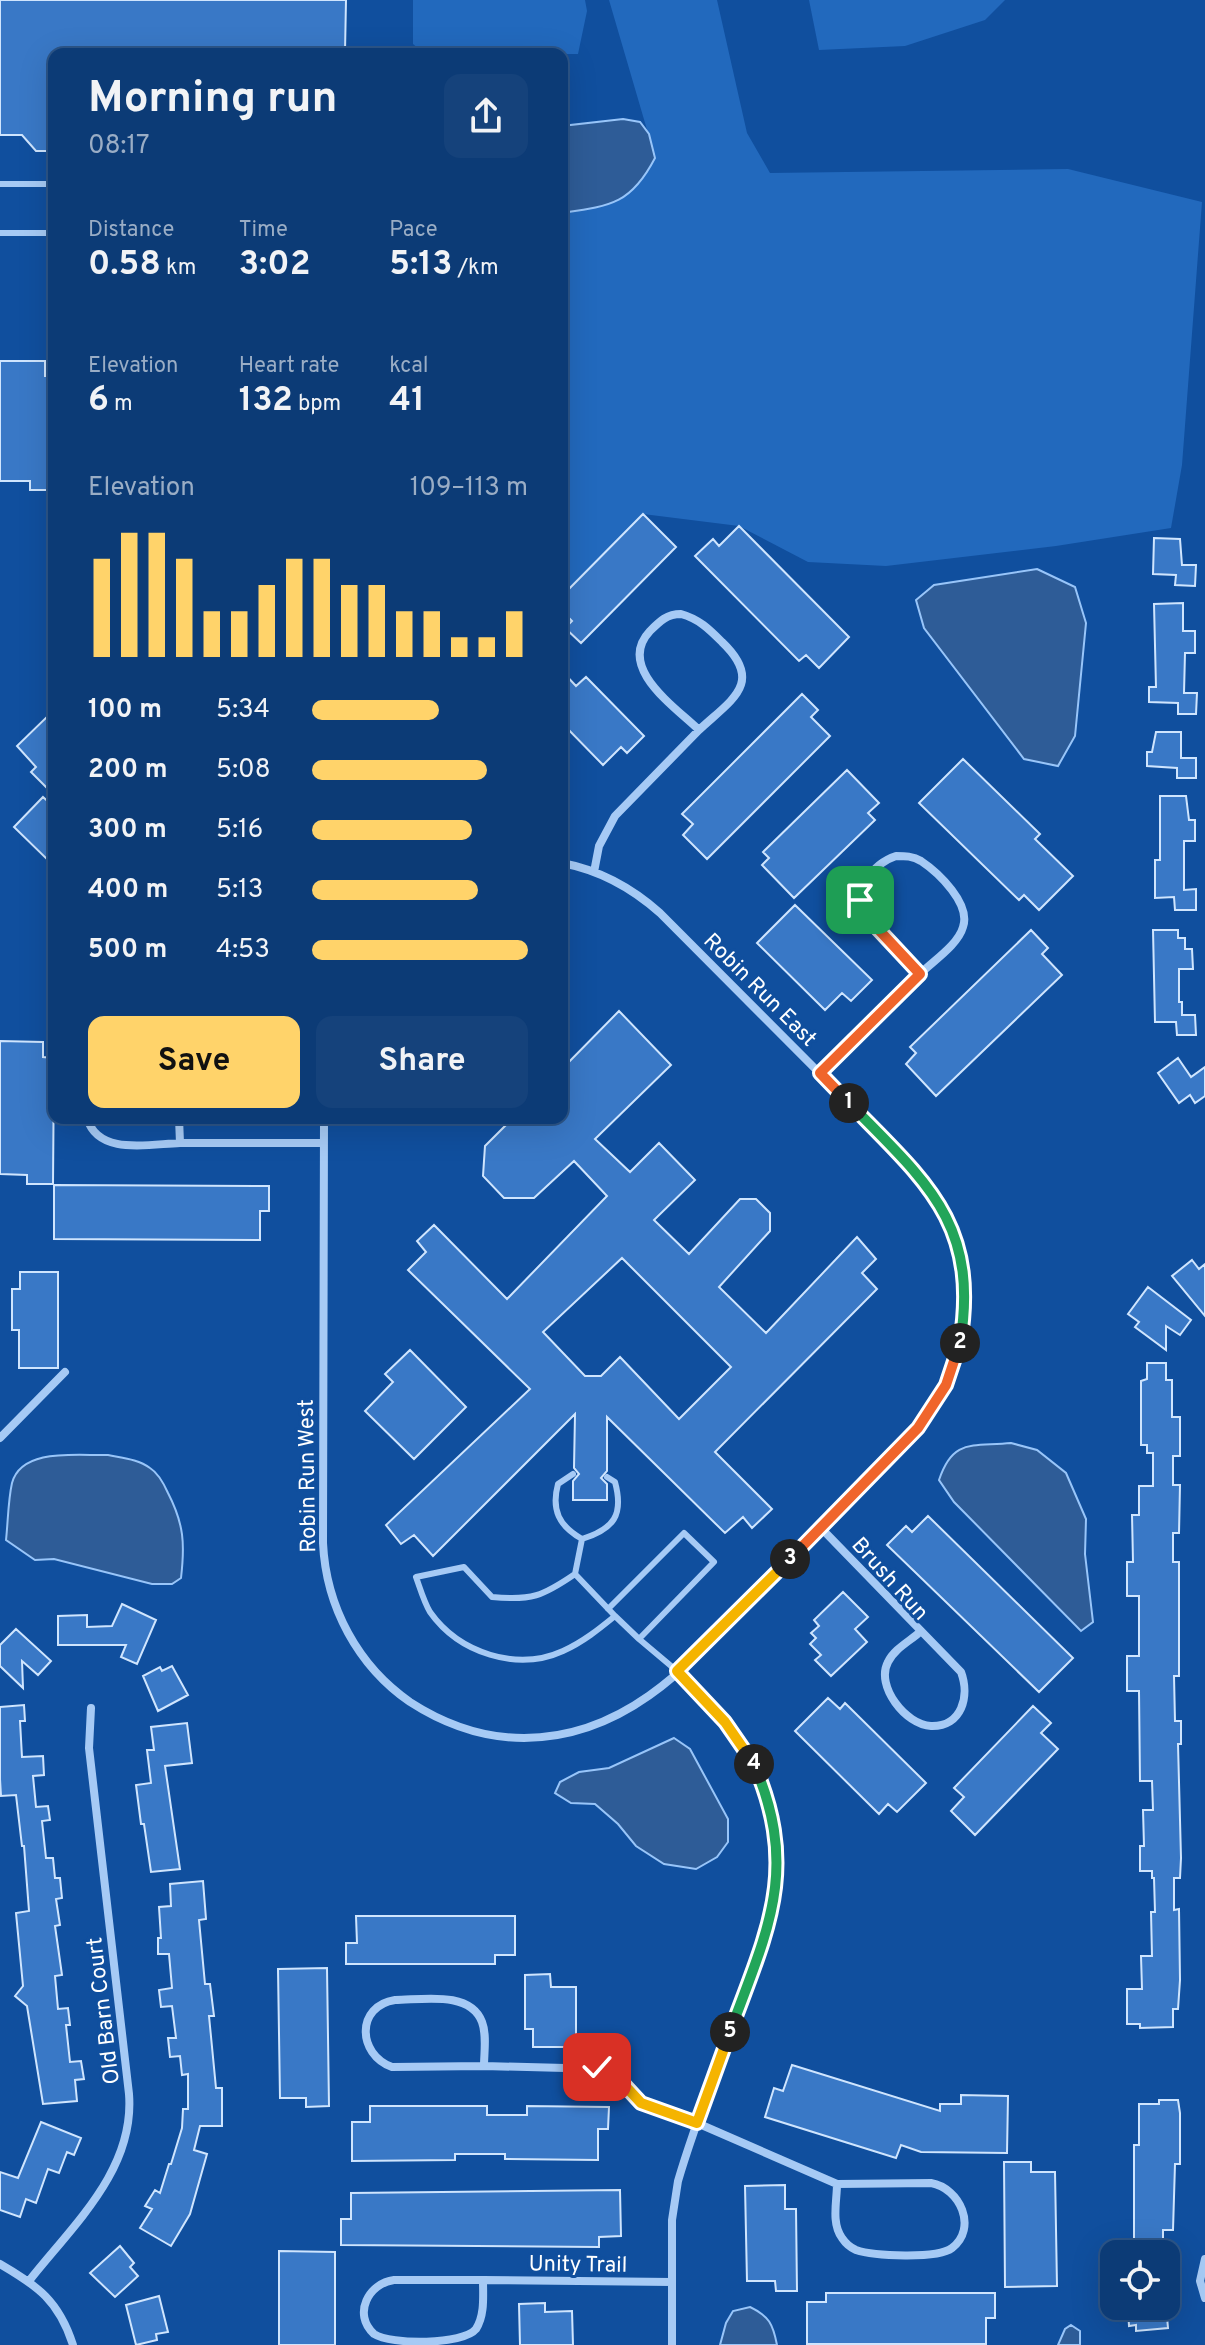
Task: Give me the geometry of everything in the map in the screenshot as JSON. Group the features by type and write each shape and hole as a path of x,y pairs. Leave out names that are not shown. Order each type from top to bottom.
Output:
{"street":[{"path":"594,872 599,846 615,816 736,695 742,684 743,670 736,655 700,621 676,614 662,619 645,637 639,648 638,661 646,676 699,730"},
{"path":"820,1073 959,936 964,925 964,913 958,897 924,863 909,856 896,856 888,859 867,878 861,892 861,907 920,974"},
{"name":"Robin Run East","path":"568,865 594,872 632,891 660,913 914,1168 947,1217 956,1241 964,1293 960,1343 949,1377 938,1400 913,1435 677,1671"},
{"path":"90,1124 94,1133 108,1143 323,1143"},
{"path":"179,1124 180,1143"},
{"name":"Robin Run West","path":"324,1124 323,1552 334,1602 357,1649 378,1675 418,1708 465,1729 507,1738 542,1738 600,1725 645,1700 677,1671"},
{"path":"0,1438 65,1372"},
{"name":"Brush Run","path":"821,1528 961,1672 967,1686 963,1708 946,1723 923,1725 912,1719 888,1694 884,1678 888,1661 892,1654 920,1632"},
{"path":"672,2345 675,2194 770,1919 777,1884 777,1849 768,1797 750,1757 725,1722 677,1671"},
{"name":"Old Barn Court","path":"29,2281 108,2181 121,2157 129,2121 129,2094 89,1748 91,1708"},
{"path":"484,2066 482,2024 476,2012 464,2003 454,2000 387,2001 379,2005 368,2019 365,2036 371,2053 383,2064 392,2067 603,2069 616,2076 641,2103 697,2123 837,2184 939,2185 953,2193 962,2207 962,2233 951,2249 936,2255 866,2253 852,2248 837,2229 837,2184"},
{"path":"1205,2259 1200,2281 1205,2298"},
{"path":"0,2264 29,2281 55,2308 73,2345"},
{"name":"Unity Trail","path":"483,2280 478,2326 469,2337 452,2344 392,2344 376,2337 366,2323 367,2297 386,2281 483,2280 672,2282"}],"lane":[{"path":"0,184 48,184"},
{"path":"0,233 48,233"},
{"path":"573,1474 558,1484 554,1499 557,1517 566,1531 582,1539 602,1533 616,1519 620,1498 615,1482 607,1477"},
{"path":"608,1609 684,1533 714,1562 639,1639"},
{"path":"582,1539 575,1574 550,1591 520,1600 492,1597 464,1567 416,1577 429,1610 453,1638 487,1656 532,1659 561,1652 589,1637 615,1616"},
{"path":"575,1574 639,1639 677,1671"}],"shaded area":[{"path":"413,0 585,0 587,11 578,54 568,54 568,48 418,48 413,44"},
{"path":"609,0 717,0 747,133 770,173 1068,169 1202,202 1182,465 1171,528 1056,546 886,566 808,562 739,526 643,514 568,590 568,201 655,157"},
{"path":"809,0 1005,0 985,20 905,46 819,50"},
{"path":"623,119 640,122 649,134 655,158 628,194 607,205 568,212 568,125"},
{"path":"1037,569 1075,587 1086,623 1075,736 1058,766 1024,759 924,628 916,600 934,585"},
{"path":"1011,1443 1037,1450 1066,1473 1086,1519 1085,1554 1093,1622 1081,1631 954,1502 939,1480 951,1457 958,1451 975,1445"},
{"path":"108,1455 145,1465 156,1473 166,1490 177,1515 183,1544 181,1578 172,1584 152,1584 54,1559 35,1560 6,1540 12,1483 27,1464 53,1456"},
{"path":"674,1738 690,1749 728,1819 728,1842 717,1857 696,1869 664,1864 636,1846 618,1824 595,1804 571,1803 555,1793 560,1782 579,1772 609,1768"},
{"path":"750,2307 769,2322 777,2345 720,2345 733,2311"},
{"path":"1071,2325 1080,2331 1080,2345 1058,2345 1065,2329"}],"building":[{"path":"0,0 346,0 345,48 48,48 48,151 36,151 22,135 0,135"},
{"path":"0,361 45,361 45,376 48,376 48,490 30,490 30,481 0,481"},
{"path":"643,514 676,547 581,643 568,631 572,621 568,617 568,590"},
{"path":"739,526 849,637 819,668 806,655 799,661 695,556 713,539 719,546"},
{"path":"1154,538 1180,539 1182,565 1196,565 1195,586 1175,585 1176,575 1153,574"},
{"path":"1183,603 1183,631 1195,631 1195,653 1185,653 1184,693 1197,693 1196,714 1178,714 1178,703 1149,702 1149,687 1156,687 1154,604"},
{"path":"568,677 576,686 586,677 644,736 627,753 621,747 603,765 568,729"},
{"path":"802,694 818,710 811,717 830,736 707,859 683,835 693,824 682,814"},
{"path":"48,716 48,789 31,772 36,767 17,746"},
{"path":"1156,732 1181,732 1181,758 1196,758 1196,778 1177,778 1177,768 1147,766 1147,752 1152,752"},
{"path":"963,759 1040,834 1035,839 1073,876 1039,910 1024,895 1019,900 919,803"},
{"path":"847,770 879,803 868,813 875,820 794,898 762,865 769,858 763,852"},
{"path":"1160,796 1186,796 1189,820 1195,820 1195,841 1184,841 1184,890 1196,889 1196,910 1175,910 1174,897 1155,898 1155,860 1160,860"},
{"path":"43,797 48,802 48,860 14,827"},
{"path":"795,905 872,980 851,1001 842,993 825,1010 757,943"},
{"path":"1031,930 1048,948 1042,954 1062,975 936,1096 906,1064 916,1053 910,1047"},
{"path":"1153,930 1178,930 1178,938 1185,938 1185,949 1192,949 1193,969 1179,969 1179,1002 1182,1002 1182,1015 1195,1015 1196,1035 1177,1035 1176,1022 1155,1022"},
{"path":"619,1011 671,1065 595,1139 630,1172 659,1143 695,1180 654,1220 689,1254 740,1199 756,1199 770,1213 770,1231 719,1287 766,1333 857,1237 876,1259 862,1273 877,1289 715,1452 772,1509 752,1528 743,1517 725,1533 607,1417 607,1471 601,1478 607,1484 607,1500 573,1500 573,1481 579,1474 574,1468 575,1414 433,1556 414,1535 401,1544 386,1525 530,1389 408,1270 426,1252 417,1241 434,1225 507,1299 607,1196 574,1161 534,1198 504,1198 483,1176 485,1146 507,1124 568,1124 568,1063","holes":["622,1258 731,1367 679,1419 620,1357 601,1376 585,1376 543,1332"]},
{"path":"0,1041 43,1042 43,1057 48,1057 48,1124 53,1124 53,1184 27,1184 27,1175 0,1174"},
{"path":"1178,1058 1191,1077 1205,1067 1205,1096 1195,1103 1190,1095 1179,1103 1158,1073"},
{"path":"54,1185 269,1186 269,1211 260,1211 260,1240 54,1239"},
{"path":"1192,1260 1199,1269 1205,1264 1205,1316 1172,1276"},
{"path":"20,1272 58,1272 58,1368 19,1368 19,1330 12,1330 12,1289 20,1289"},
{"path":"1148,1287 1191,1320 1180,1335 1166,1326 1166,1350 1135,1327 1139,1322 1128,1314"},
{"path":"410,1350 466,1407 414,1459 365,1411 393,1382 385,1374"},
{"path":"1147,1363 1166,1363 1166,1380 1172,1380 1172,1417 1180,1417 1180,1456 1173,1456 1173,1485 1180,1485 1179,1533 1173,1533 1173,1562 1179,1562 1179,1676 1174,1676 1175,1721 1181,1721 1181,1744 1178,1744 1181,1858 1180,1878 1174,1878 1174,1910 1179,1909 1180,1980 1178,2009 1173,2009 1173,2027 1140,2028 1140,2024 1127,2024 1127,1989 1142,1989 1141,1956 1152,1956 1154,1878 1152,1871 1140,1871 1140,1846 1144,1846 1143,1810 1153,1810 1152,1781 1140,1781 1139,1691 1127,1691 1127,1656 1139,1656 1139,1596 1127,1596 1127,1562 1133,1562 1132,1515 1139,1515 1139,1486 1153,1486 1153,1453 1147,1453 1147,1445 1141,1445 1141,1381 1147,1379"},
{"path":"928,1516 1073,1658 1039,1692 887,1545 906,1526 912,1532"},
{"path":"843,1592 868,1617 855,1629 867,1642 831,1676 815,1660 821,1655 810,1644 816,1638 811,1633 819,1626 814,1620"},
{"path":"122,1604 156,1620 137,1664 121,1657 126,1645 58,1645 58,1616 87,1615 87,1627 112,1626"},
{"path":"16,1629 51,1661 38,1675 22,1661 23,1688 0,1666 0,1645"},
{"path":"172,1666 188,1695 158,1711 143,1676 160,1667 162,1671"},
{"path":"828,1698 840,1709 845,1703 926,1783 897,1812 888,1804 879,1814 795,1731"},
{"path":"24,1705 25,1721 20,1721 22,1757 43,1756 44,1775 33,1776 36,1807 48,1806 50,1820 42,1821 46,1858 53,1858 55,1878 60,1878 62,1898 56,1899 60,1925 55,1926 62,1975 55,1976 58,2009 68,2008 70,2025 66,2025 70,2062 81,2061 84,2079 75,2080 77,2101 43,2104 27,2006 15,1996 23,1986 16,1913 29,1911 16,1795 1,1796 0,1707"},
{"path":"1033,1706 1051,1723 1041,1733 1058,1749 975,1835 951,1811 964,1797 954,1788"},
{"path":"187,1723 192,1763 165,1766 180,1869 151,1872 136,1785 151,1783 147,1750 154,1750 151,1727"},
{"path":"203,1881 206,1919 199,1920 205,1984 210,1984 214,2016 209,2016 216,2088 222,2088 222,2126 200,2126 194,2150 207,2154 190,2214 171,2246 140,2228 152,2209 145,2206 155,2190 160,2193 182,2128 183,2109 188,2109 188,2074 182,2075 180,2056 170,2057 168,2038 176,2038 172,2006 161,2007 159,1990 172,1988 169,1954 158,1954 158,1938 161,1938 159,1907 171,1906 170,1884"},
{"path":"356,1916 515,1916 515,1955 495,1955 495,1964 346,1964 346,1943 357,1943"},
{"path":"327,1968 329,2106 306,2107 306,2098 280,2098 278,1969"},
{"path":"550,1974 551,1987 576,1987 576,2047 533,2047 533,2029 525,2029 525,1975"},
{"path":"792,2065 940,2111 940,2104 961,2104 961,2095 1008,2096 1007,2153 921,2152 901,2145 896,2158 765,2117 774,2088 783,2091"},
{"path":"1159,2100 1178,2100 1180,2113 1180,2164 1175,2164 1173,2230 1163,2230 1163,2240 1134,2240 1134,2145 1139,2145 1139,2104 1159,2104"},
{"path":"370,2106 487,2106 487,2115 527,2115 527,2106 609,2107 608,2129 598,2129 598,2160 505,2159 505,2154 455,2154 455,2160 352,2161 352,2122 370,2122"},
{"path":"41,2122 81,2138 74,2155 67,2152 59,2173 48,2169 36,2203 26,2199 20,2217 0,2210 0,2172 18,2178"},
{"path":"1004,2162 1031,2162 1031,2172 1055,2172 1057,2286 1005,2287"},
{"path":"785,2185 785,2209 796,2209 797,2291 776,2291 775,2281 747,2281 745,2186"},
{"path":"620,2190 621,2236 599,2237 599,2247 341,2245 341,2219 351,2219 351,2193"},
{"path":"120,2246 134,2263 130,2267 138,2276 115,2297 90,2273"},
{"path":"279,2251 335,2252 335,2345 279,2345"},
{"path":"826,2293 995,2293 995,2318 986,2318 986,2344 807,2344 807,2302 826,2302"},
{"path":"159,2296 168,2332 156,2334 157,2340 136,2345 126,2305"},
{"path":"545,2303 545,2312 572,2311 573,2345 520,2345 519,2304"},
{"path":"1129,2320 1167,2320 1168,2328 1136,2331 1136,2325 1129,2326"}],"route":[{"path":"597,2067 616,2076 641,2103 697,2123 770,1919 778,1867 768,1797 750,1757 725,1722 677,1671 913,1435 946,1385 960,1343 964,1283 956,1241 947,1217 914,1168 820,1073 920,974 864,914 860,900"}]}
